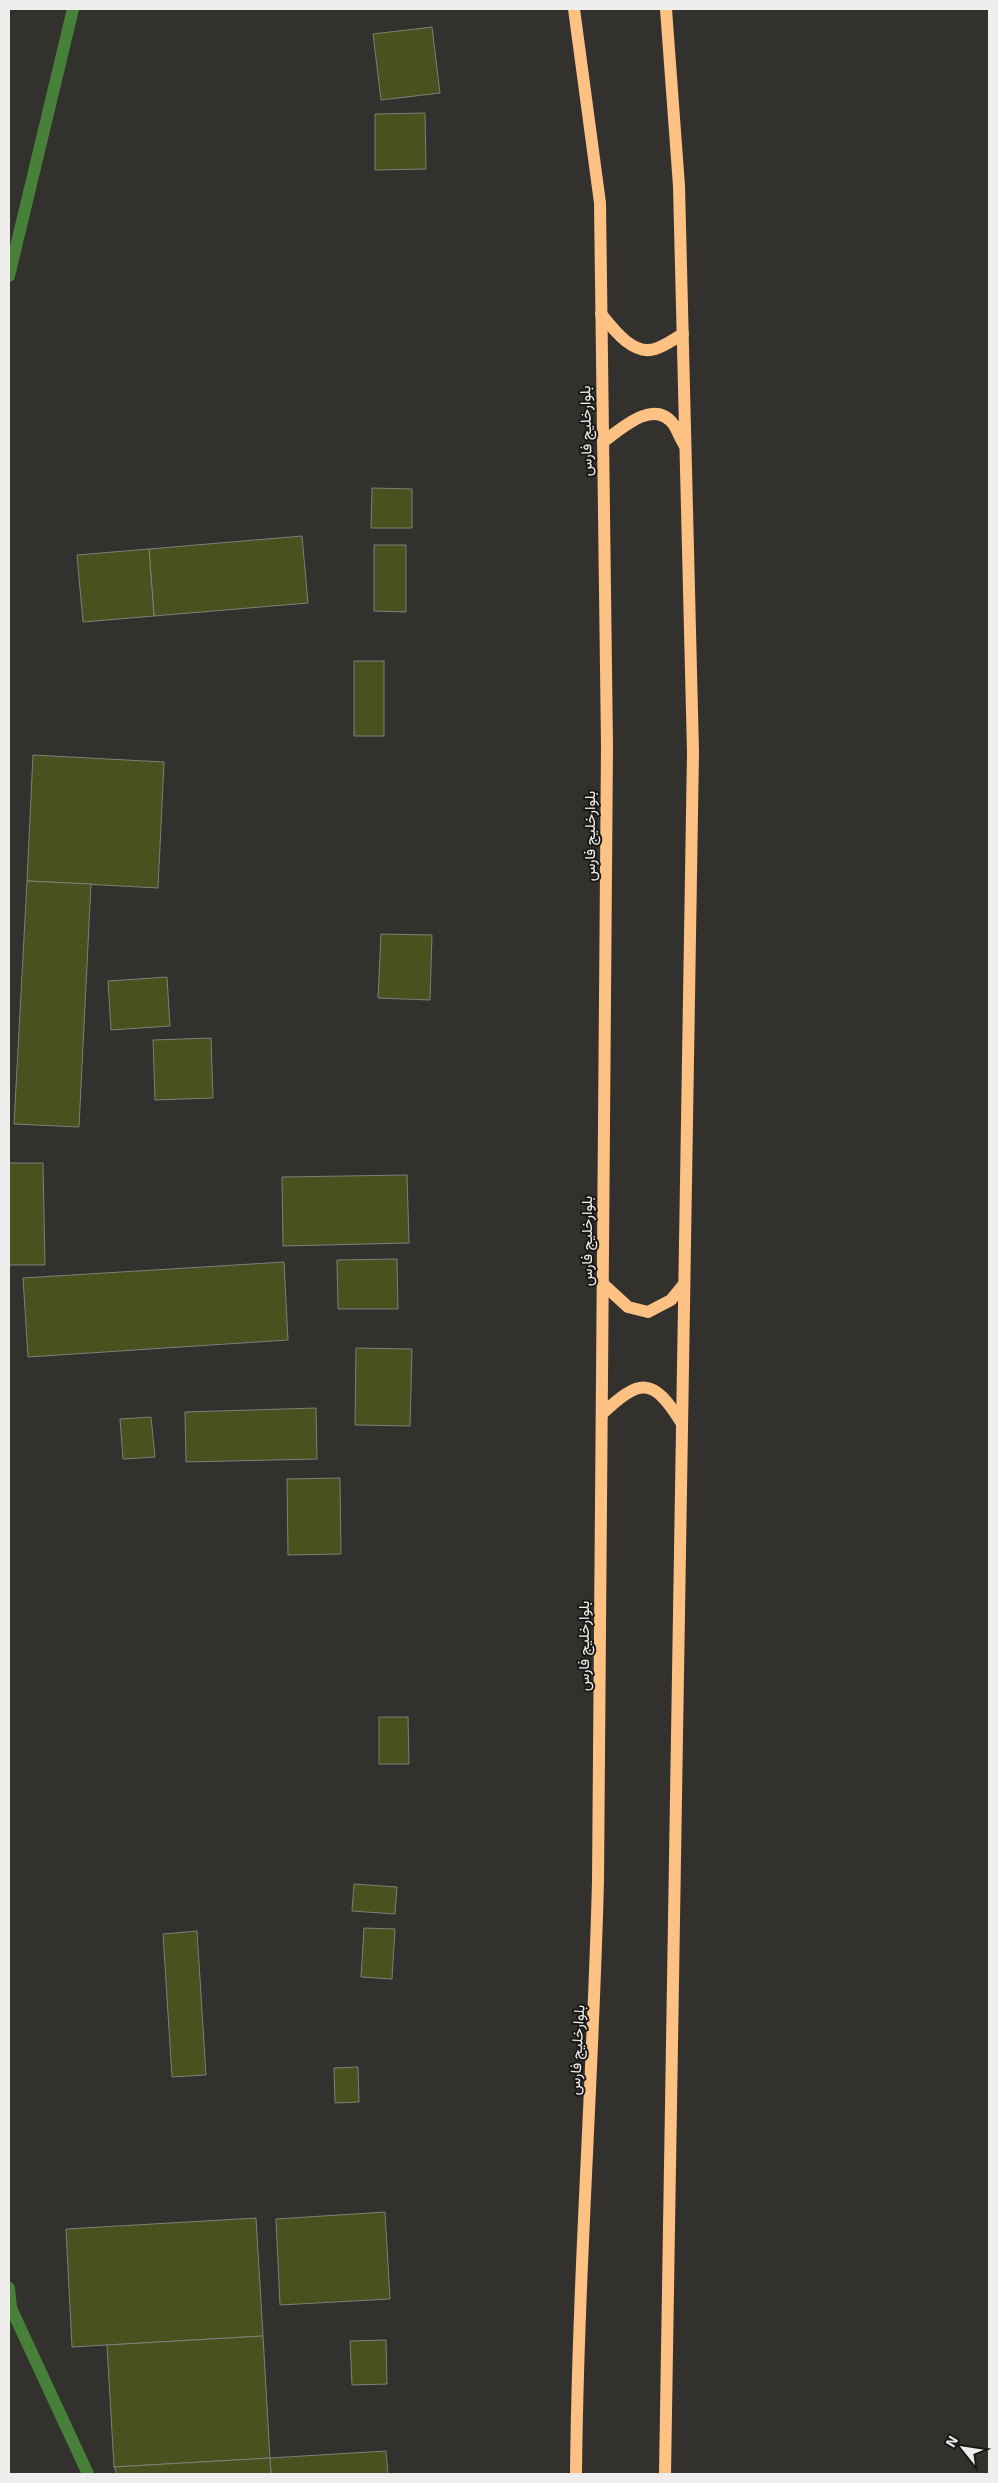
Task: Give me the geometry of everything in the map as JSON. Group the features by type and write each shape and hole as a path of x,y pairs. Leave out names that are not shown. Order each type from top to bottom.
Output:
{"main road":[{"name":"بلوارخلیج فارس","path":"574,9 600,203 607,746 598,1881 595,2010 577,2361 576,2474"},
{"path":"666,9 679,186 693,752 666,2474"},
{"path":"601,314 615,331 634,346 653,350 683,334"},
{"path":"603,442 632,420 647,414 663,416 673,424 686,448"},
{"path":"603,1284 628,1307 648,1312 671,1300 684,1284"},
{"path":"602,1414 623,1394 641,1386 656,1389 668,1401 681,1422"}],"building":[{"path":"432,27 440,93 381,100 373,34"},
{"path":"425,113 426,169 375,170 375,114"},
{"path":"372,488 412,489 412,528 371,528"},
{"path":"302,536 308,603 154,616 149,549"},
{"path":"374,545 406,545 406,612 374,611"},
{"path":"149,549 154,616 83,622 77,555"},
{"path":"354,661 384,661 384,736 354,736"},
{"path":"33,755 164,762 158,888 27,881"},
{"path":"27,881 91,884 79,1127 14,1124"},
{"path":"381,934 432,935 430,1000 378,998"},
{"path":"167,977 170,1026 111,1030 108,981"},
{"path":"211,1038 213,1098 155,1100 153,1040"},
{"path":"9,1163 43,1163 45,1265 9,1265"},
{"path":"407,1175 409,1243 283,1246 282,1177"},
{"path":"397,1259 398,1309 338,1309 337,1260"},
{"path":"284,1262 288,1340 28,1357 23,1278"},
{"path":"356,1348 412,1349 410,1426 355,1425"},
{"path":"316,1408 317,1459 186,1462 185,1412"},
{"path":"151,1417 155,1457 123,1459 120,1419"},
{"path":"340,1478 341,1554 288,1555 287,1479"},
{"path":"379,1717 408,1717 409,1764 379,1764"},
{"path":"354,1884 397,1887 395,1914 352,1911"},
{"path":"364,1928 395,1929 392,1979 361,1977"},
{"path":"197,1931 206,2075 172,2077 163,1934"},
{"path":"358,2067 359,2102 335,2103 334,2068"},
{"path":"385,2212 390,2299 280,2305 276,2219"},
{"path":"256,2218 263,2336 72,2347 66,2229"},
{"path":"263,2336 270,2458 114,2467 107,2345"},
{"path":"386,2340 387,2384 352,2385 350,2341"},
{"path":"386,2451 388,2474 271,2474 270,2458"},
{"path":"270,2458 271,2474 117,2474 114,2467"}],"waterway":[{"path":"9,276 73,9"},
{"path":"9,2288 11,2308 88,2474"}]}
